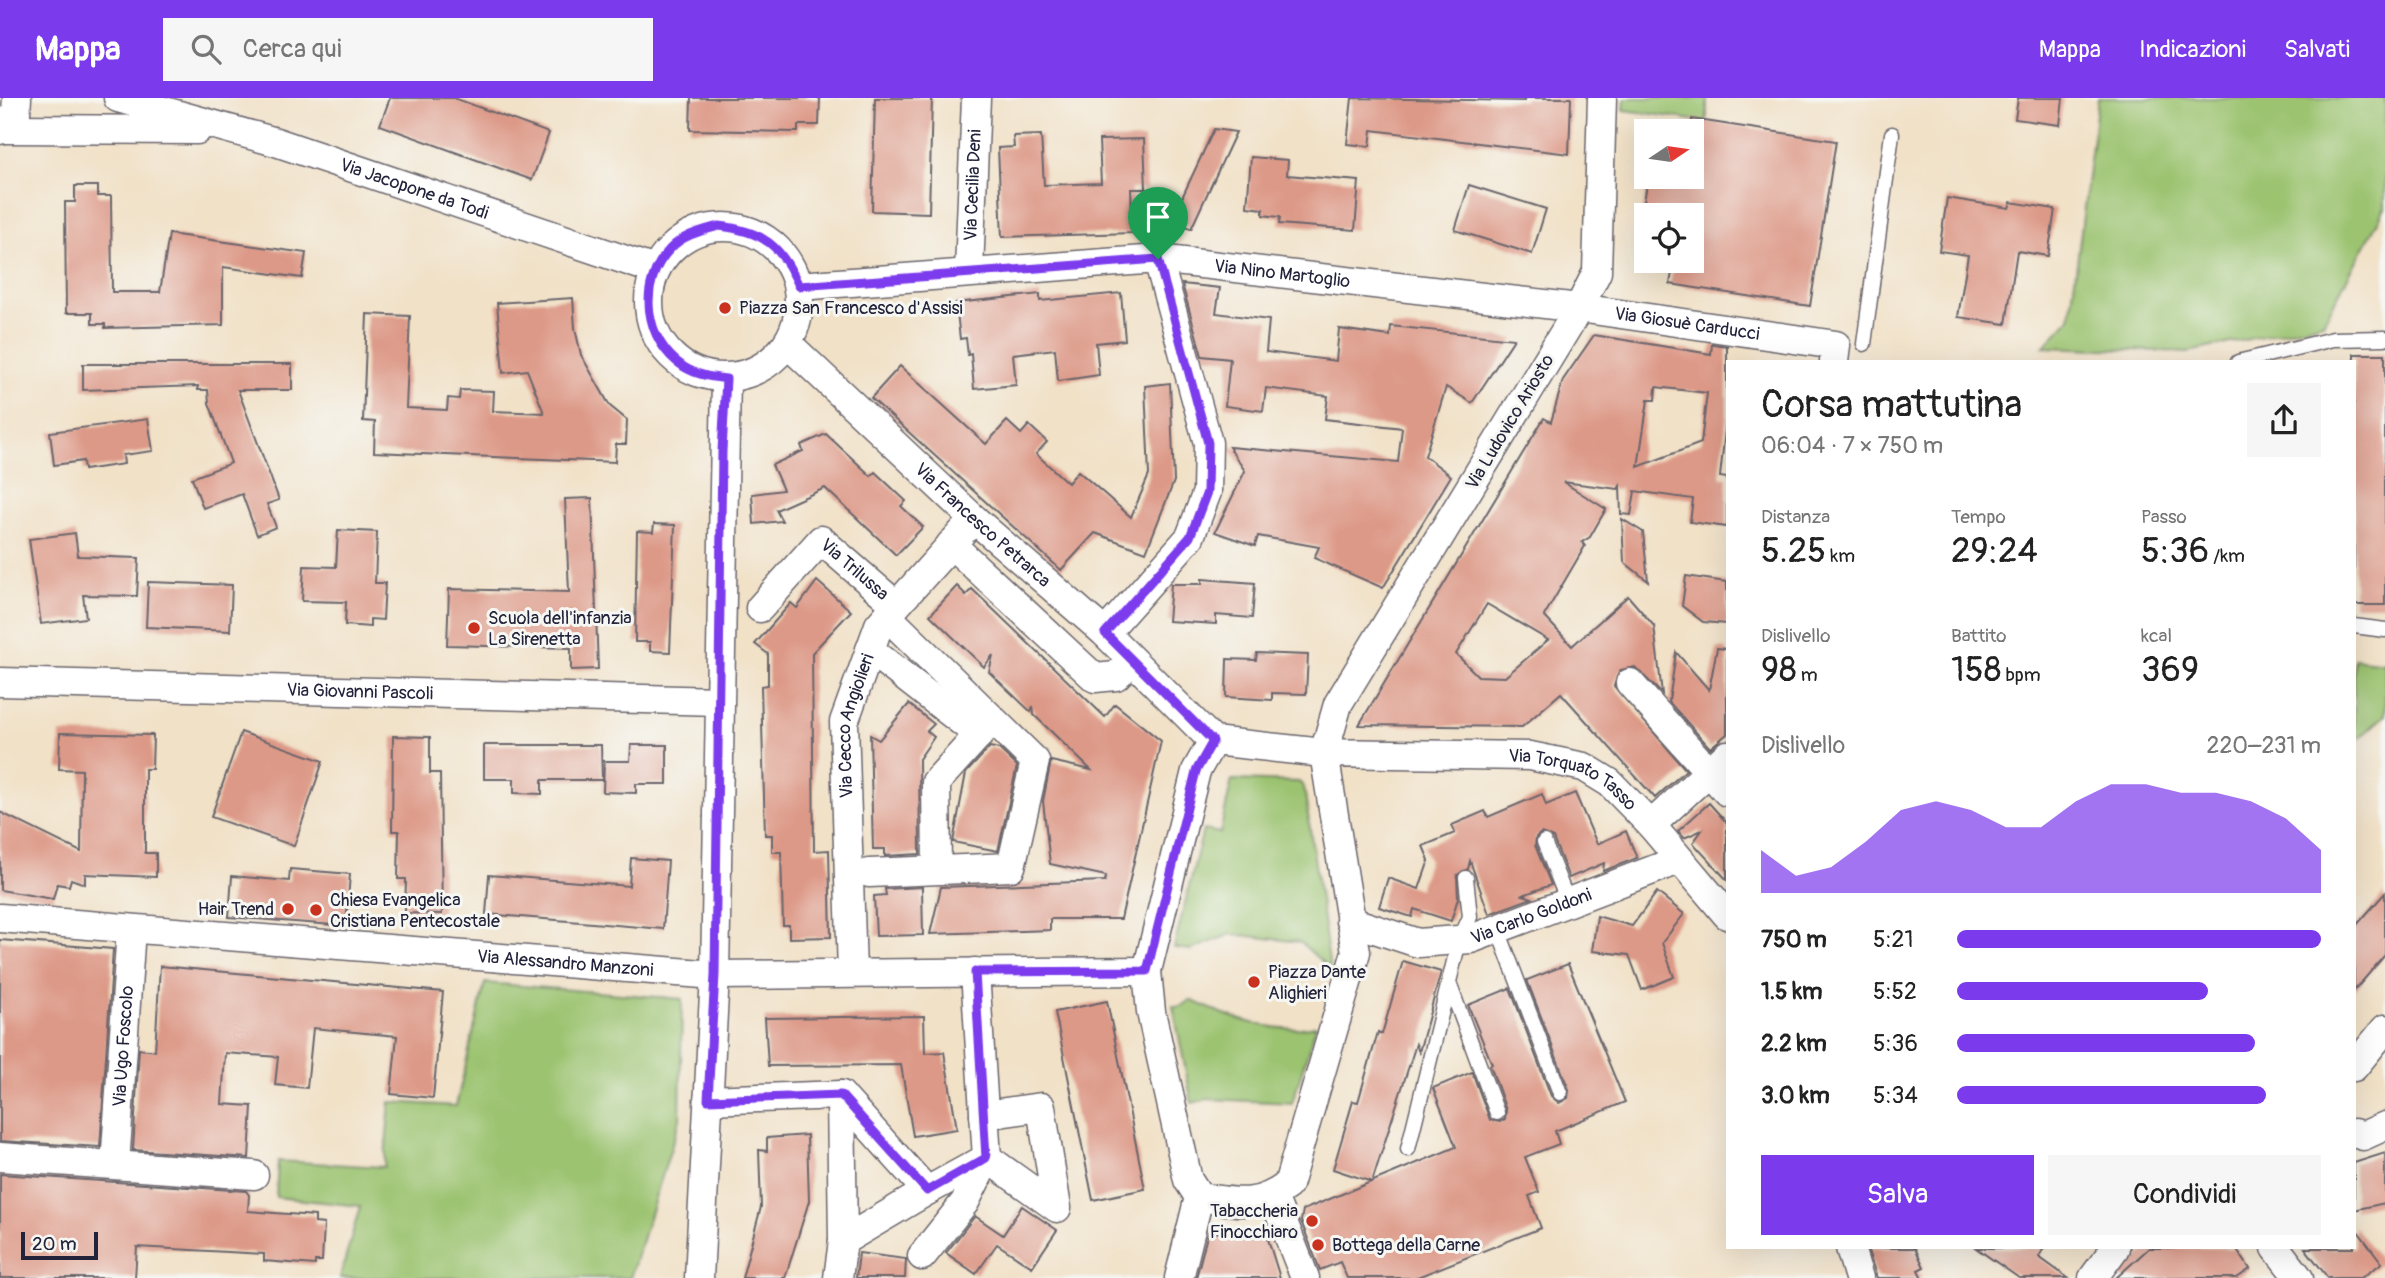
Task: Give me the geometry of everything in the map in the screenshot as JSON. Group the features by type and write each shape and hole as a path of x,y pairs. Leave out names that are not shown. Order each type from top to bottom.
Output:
{"street":[{"path":"2,130 16,113 17,98"},
{"path":"118,98 228,130"},
{"name":"Via Cecilia Deni","path":"969,271 976,98"},
{"name":"Via Ludovico Ariosto","path":"1324,753 1333,719 1345,693 1579,308 1597,272 1602,98"},
{"path":"2,130 228,130"},
{"name":"Via Jacopone da Todi","path":"228,130 276,142 655,270"},
{"path":"719,226 746,229 769,241 788,261 799,286 800,306 796,326 788,344 771,362 750,374 726,379 704,376 684,367 667,352 655,334 649,313 649,291 655,270 671,248 693,233 719,226"},
{"path":"1105,633 1190,537 1207,492 1208,443 1158,259"},
{"name":"Via Nino Martoglio","path":"799,286 969,271 1158,259 1579,308"},
{"name":"Via Giosuè Carducci","path":"1579,308 1835,354"},
{"name":"Via Francesco Petrarca","path":"788,344 974,519 1105,633 1209,737"},
{"path":"699,1278 715,975 722,440 726,379"},
{"name":"Via Cecco Angiolieri","path":"852,972 844,722 878,625 974,519"},
{"name":"Via Trilussa","path":"760,608 821,540 891,611"},
{"name":"Via Francesco Petrarca","path":"951,544 1094,678 1116,676 1132,661"},
{"path":"891,611 986,727"},
{"path":"869,873 1011,867 1035,761 870,650"},
{"name":"Via Giovanni Pascoli","path":"0,682 719,701"},
{"path":"1630,683 1721,773 1651,825"},
{"path":"937,869 936,782 986,727"},
{"path":"1179,1278 1196,1208 1140,971 1196,771 1209,737"},
{"name":"Via Torquato Tasso","path":"1209,737 1324,753 1530,756 1584,767 1610,783 1651,825 1726,914"},
{"path":"1196,1208 1255,1204 1288,1185 1356,952 1324,753"},
{"name":"Via Carlo Goldoni","path":"1350,921 1418,943 1459,941 1498,930 1679,860"},
{"name":"Via Alessandro Manzoni","path":"0,918 715,975 1140,971"},
{"name":"Via Ugo Foscolo","path":"115,1165 131,929"},
{"path":"922,1256 965,1202 986,1158 975,972"},
{"path":"2356,1064 2385,1029"},
{"path":"708,1100 841,1095"},
{"path":"841,1095 927,1191"},
{"path":"838,1278 843,1241 841,1095"},
{"path":"984,1115 1041,1107 1057,1208 986,1158"},
{"path":"2356,1134 2362,1136 2385,1126"},
{"path":"0,1157 254,1175"},
{"path":"843,1241 986,1158"},
{"path":"1273,1196 1305,1278"},
{"path":"1850,1249 1859,1278"},
{"path":"2277,1249 2299,1278"},
{"path":"2093,1278 2111,1250"}],"lane":[{"path":"1864,344 1892,134"},
{"path":"2246,360 2333,339 2385,338"},
{"path":"2356,626 2385,631"},
{"path":"1544,842 1568,902"},
{"path":"1408,1149 1459,941 1470,917 1466,878"},
{"path":"1498,930 1560,1093"},
{"path":"1449,981 1497,1113"}],"green space":[{"path":"1625,98 1707,98 1707,122 1704,119 1624,110"},
{"path":"2098,98 2385,98 2385,208 2323,323 2189,352 2043,347 2070,318"},
{"path":"2356,659 2385,663 2385,715 2356,741"},
{"path":"1232,780 1299,782 1304,787 1330,969 1300,942 1231,934 1191,950 1174,948 1203,830 1220,833"},
{"path":"485,983 682,999 680,1119 630,1278 340,1278 360,1206 276,1197 278,1161 384,1167 390,1102 456,1106"},
{"path":"1190,1000 1252,1023 1284,1028 1316,1026 1292,1103 1208,1099 1192,1103 1173,1006 1180,1007"}],"building":[{"path":"390,98 454,98 549,133 532,180 380,125"},
{"path":"691,98 820,98 819,125 798,125 798,132 690,130"},
{"path":"875,98 932,98 929,213 872,211"},
{"path":"1352,98 1524,101 1524,98 1571,98 1569,154 1372,130 1370,146 1347,144"},
{"path":"2018,98 2063,98 2060,125 2015,119"},
{"path":"1704,121 1836,141 1810,306 1670,284 1672,273 1704,273 1704,203 1644,203 1646,189 1704,189"},
{"path":"1214,129 1236,132 1191,229 1172,219"},
{"path":"1041,135 1044,185 1101,183 1099,140 1144,139 1146,189 1131,189 1133,233 1002,237 998,148 1014,147 1013,136"},
{"path":"1251,157 1288,160 1287,175 1359,181 1355,230 1279,224 1280,217 1263,215 1263,209 1247,207"},
{"path":"1469,185 1546,209 1532,254 1455,230"},
{"path":"75,186 98,186 98,196 111,196 112,292 160,292 169,234 306,253 302,278 223,267 223,325 105,328 105,324 92,324 92,313 66,313 65,202 75,202"},
{"path":"1947,198 2009,208 2011,202 2055,209 2048,256 2017,251 2006,324 1958,317 1968,255 1939,251"},
{"path":"1182,284 1220,288 1216,313 1269,320 1266,352 1336,361 1339,329 1390,336 1391,326 1514,339 1472,403 1446,387 1425,456 1451,476 1383,588 1314,558 1319,547 1258,536 1255,546 1215,532 1245,471 1229,447 1398,462 1402,428 1325,419 1328,396 1266,388 1263,411 1225,406 1230,359 1202,356"},
{"path":"1121,293 1125,340 1096,343 1099,375 1058,381 1055,349 1013,354 1016,385 974,389 971,354 968,355 966,338 960,339 956,303 1040,294 1040,301"},
{"path":"573,298 575,328 581,355 610,406 627,420 626,444 616,444 615,462 374,452 375,422 363,421 367,314 410,316 406,408 447,410 448,398 459,399 460,390 494,391 493,411 544,413 527,370 503,373 497,303"},
{"path":"1594,335 1711,354 1712,344 1727,346 1726,421 1720,477 1726,478 1726,527 1690,522 1693,499 1635,491 1631,515 1621,514 1620,486 1618,489 1563,482 1606,509 1590,537 1582,542 1585,546 1544,616 1572,646 1628,596 1654,626 1662,694 1635,667 1620,670 1614,686 1686,770 1655,798 1561,693 1522,727 1359,725 1544,418 1551,422 1563,380","holes":["1656,387 1707,393 1701,443 1638,467 1648,400 1655,400","1487,604 1548,640 1505,677 1478,676 1456,654"]},
{"path":"2354,354 2385,354 2385,605 2356,605"},
{"path":"83,364 292,364 292,390 238,390 279,500 267,504 276,527 257,535 242,494 203,508 192,478 231,463 209,403 208,390 198,390 198,386 83,390"},
{"path":"900,366 986,444 1007,421 1021,434 1029,425 1047,442 1036,454 1068,483 1078,471 1131,517 1149,475 1145,386 1170,383 1174,481 1146,552 1095,533 1061,570 871,398"},
{"path":"148,419 153,451 123,455 124,464 84,470 83,461 54,465 50,432"},
{"path":"826,434 871,476 875,472 906,501 901,506 923,527 896,555 825,488 776,510 782,521 754,524 752,494 783,490 772,465 803,451 801,445"},
{"path":"592,498 598,669 571,670 571,648 447,645 449,589 569,592 565,499"},
{"path":"1622,519 1643,532 1648,581 1624,562"},
{"path":"654,524 675,525 670,652 650,651 650,642 635,642 637,531 653,532"},
{"path":"338,530 377,532 375,583 385,583 383,620 370,619 370,627 345,625 346,602 302,601 304,566 336,567"},
{"path":"75,533 78,556 139,558 137,596 83,595 86,618 41,624 29,539"},
{"path":"1686,576 1726,582 1726,624 1703,622 1682,606"},
{"path":"1202,579 1255,583 1252,618 1216,615 1216,624 1168,621 1171,584 1202,584"},
{"path":"817,581 851,611 812,653 814,851 829,850 831,937 789,938 789,925 783,925 781,852 772,852 772,835 765,835 761,686 768,685 768,654 755,644 791,603 797,608"},
{"path":"148,582 232,585 230,631 146,627"},
{"path":"957,586 966,595 972,589 1105,717 1115,704 1161,741 1121,919 1050,919 1050,930 930,934 941,887 1105,881 1106,876 1050,864 1043,801 1051,761 1091,770 1034,715 1033,706 1031,712 989,672 993,655 984,667 930,615"},
{"path":"1717,648 1726,649 1726,735 1710,748 1669,702 1676,652 1709,690"},
{"path":"1257,653 1308,655 1306,694 1272,693 1272,700 1226,697 1227,659 1256,660"},
{"path":"909,704 934,724 927,731 934,737 919,759 920,854 885,856 885,849 873,849 870,735 879,740"},
{"path":"241,732 323,761 294,846 211,817"},
{"path":"60,733 153,735 152,769 145,769 145,853 156,853 156,877 85,874 85,884 71,879 69,886 57,884 53,899 0,890 0,812 81,852 82,770 59,769"},
{"path":"393,736 430,737 430,773 440,773 442,914 405,913 406,879 398,879 399,831 392,831"},
{"path":"484,745 601,745 602,780 542,780 542,794 514,793 514,779 484,779"},
{"path":"631,745 667,745 667,784 636,784 636,793 603,792 604,761 630,761"},
{"path":"990,747 999,749 1017,766 998,851 953,842 966,773"},
{"path":"1575,793 1597,844 1626,831 1637,858 1603,871 1604,863 1569,878 1553,838 1541,833 1536,837 1535,845 1551,885 1523,895 1532,898 1489,914 1470,861 1468,869 1457,875 1458,898 1451,921 1414,909 1412,917 1379,907 1388,878 1419,889 1429,860 1423,846 1455,833 1452,825 1485,811 1488,817 1542,794 1546,805"},
{"path":"1709,803 1726,822 1726,879 1693,843 1702,830 1684,838 1678,831"},
{"path":"631,858 668,861 663,929 486,914 489,875 629,886"},
{"path":"290,869 350,874 346,926 229,917 232,876 289,881"},
{"path":"922,887 923,935 876,936 874,896 886,895 885,889"},
{"path":"1657,892 1684,914 1662,943 1674,977 1642,990 1629,955 1592,951 1597,916 1632,926"},
{"path":"2385,893 2385,955 2356,989 2356,926"},
{"path":"0,940 113,949 100,1147 0,1141"},
{"path":"1403,961 1441,972 1419,1052 1416,1044 1372,1182 1333,1169 1353,1101 1358,1102 1378,1032 1382,1034"},
{"path":"1568,964 1625,1102 1555,1131 1559,1144 1525,1157 1539,1192 1529,1196 1541,1228 1415,1278 1347,1278 1340,1262 1320,1270 1301,1221 1303,1210 1456,1147 1433,1088 1472,1072 1490,1120 1500,1122 1505,1119 1506,1110 1490,1065 1492,1064 1468,1005 1510,988 1551,1096 1559,1103 1568,1098 1569,1090 1527,980"},
{"path":"160,966 443,992 433,1098 391,1094 397,1036 313,1028 307,1088 275,1085 278,1057 225,1053 222,1104 252,1106 249,1158 133,1150 139,1049 155,1051"},
{"path":"1107,1001 1145,1189 1093,1200 1055,1012"},
{"path":"924,1016 925,1053 944,1052 957,1129 913,1136 901,1065 768,1066 765,1018"},
{"path":"807,1135 809,1201 785,1278 742,1278 761,1207 759,1150 767,1151 767,1138"},
{"path":"2385,1153 2385,1203 2356,1210 2356,1162"},
{"path":"0,1174 246,1191 249,1195 248,1211 315,1216 315,1223 324,1224 322,1261 315,1261 315,1265 264,1261 264,1254 137,1247 135,1278 0,1278"},
{"path":"1022,1206 1057,1230 1032,1267 997,1244 976,1274 946,1253 975,1216 1003,1235"},
{"path":"2356,1229 2382,1263 2361,1278 2328,1278 2306,1249 2356,1249"},
{"path":"1208,1232 1267,1236 1280,1278 1196,1278"},
{"path":"1867,1249 1915,1249 1924,1267 1918,1270 1922,1278 1877,1278"},
{"path":"1977,1249 2043,1249 2039,1257 2068,1278 2019,1278"},
{"path":"2148,1249 2237,1249 2250,1269 2237,1278 2116,1278"},
{"path":"859,1253 906,1259 905,1278 856,1278"}],"place":[{"name":"Piazza San Francesco d'Assisi","path":"725,308"},
{"name":"Scuola dell'infanzia La Sirenetta","path":"474,628"},
{"name":"Hair Trend","path":"288,909"},
{"name":"Chiesa Evangelica Cristiana Pentecostale","path":"316,910"},
{"name":"Piazza Dante Alighieri","path":"1254,982"},
{"name":"Tabaccheria Finocchiaro","path":"1312,1221"},
{"name":"Bottega della Carne","path":"1318,1245"}],"route":[{"path":"719,226 746,229 769,241 788,261 799,286 969,271 1158,259 1208,443 1207,492 1190,537 1105,633 1213,741 1196,771 1147,971 975,972 986,1158 927,1191 841,1095 708,1100 715,975 722,451 726,379 704,376 684,367 667,352 655,334 649,313 649,291 655,270 671,248 693,233 719,226"}]}
